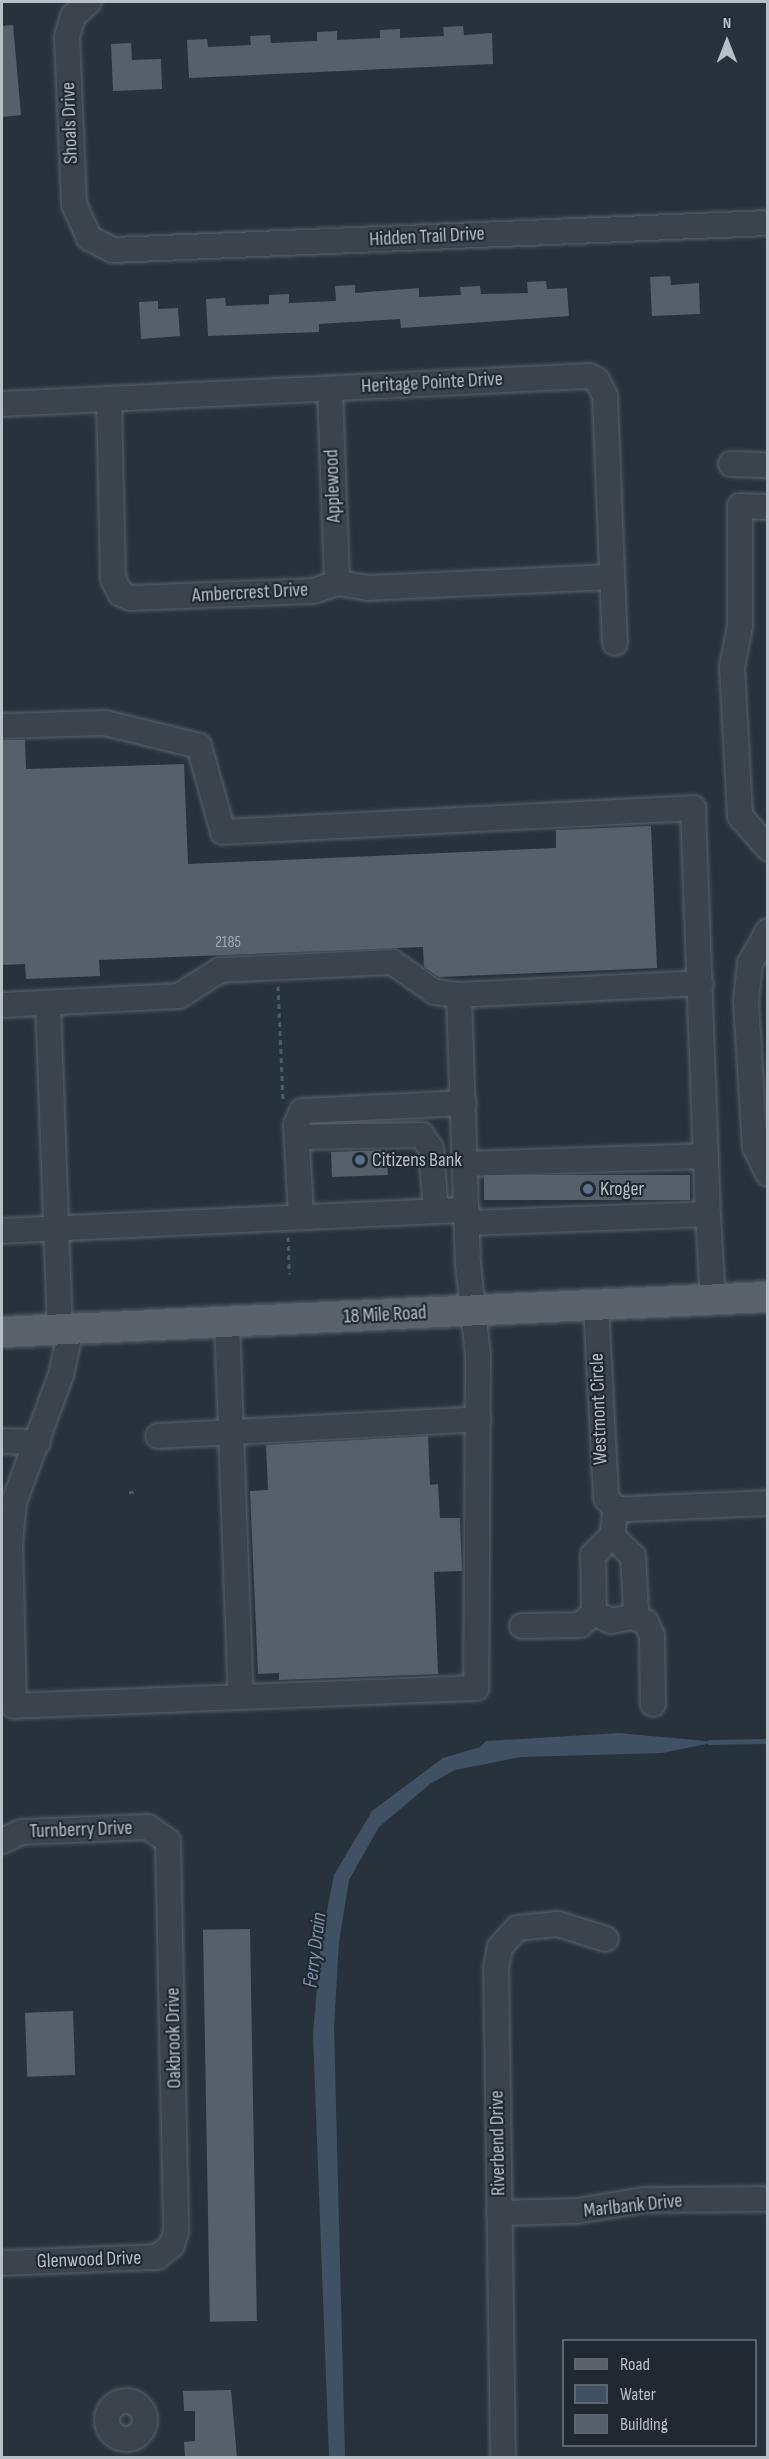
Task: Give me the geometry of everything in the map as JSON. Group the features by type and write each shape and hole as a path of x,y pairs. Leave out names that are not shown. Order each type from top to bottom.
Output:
{"main road":[{"name":"18 Mile Road","path":"2,1332 768,1297"}],"street":[{"name":"Shoals Drive","path":"84,5 67,37 74,204 89,238"},
{"name":"Hidden Trail Drive","path":"89,238 113,250 128,252 768,223"},
{"name":"Heritage Pointe Drive","path":"2,404 578,375 597,380 605,396 615,643"},
{"name":"Applewood","path":"330,388 337,583"},
{"name":"Ambercrest Drive","path":"108,399 114,579 122,594 139,600 313,591 337,583 367,588 611,577"},
{"path":"731,464 768,465"},
{"path":"768,507 740,506 740,626 732,667 732,704 740,816 768,848"},
{"path":"2,726 105,723 199,746 223,832 693,808 713,1300"},
{"path":"768,931 750,963 746,1001 754,1147 768,1174"},
{"path":"2,1005 179,996 220,970 393,962 435,992 459,995 701,983"},
{"path":"48,1003 55,1228 65,1329 61,1375 38,1442 8,1503 6,1543 14,1706 476,1688 479,1419 467,1217 459,995"},
{"path":"294,1220 297,1137 302,1111 464,1103"},
{"path":"297,1137 423,1135 431,1149 436,1211"},
{"path":"466,1164 706,1156"},
{"path":"2,1231 294,1220 436,1211 467,1217 708,1214"},
{"name":"Westmont Circle","path":"596,1305 602,1487 616,1509"},
{"path":"227,1322 233,1433 241,1697"},
{"path":"158,1436 479,1419"},
{"path":"2,1441 38,1442"},
{"path":"594,1613 592,1555 612,1536 616,1509 768,1503"},
{"path":"612,1536 633,1556 636,1609 632,1617"},
{"path":"594,1613 611,1621 632,1617 646,1622 652,1636 653,1704"},
{"path":"522,1626 580,1625 594,1613"},
{"name":"Turnberry Drive","path":"2,1841 21,1832 148,1827 162,1834"},
{"name":"Oakbrook Drive","path":"162,1834 171,1850 177,2231 172,2245"},
{"name":"Riverbend Drive","path":"503,2457 496,1968 500,1947 517,1928 533,1923 558,1924 606,1939"},
{"name":"Marlbank Drive","path":"499,2213 569,2212 645,2200 768,2199"},
{"name":"Glenwood Drive","path":"2,2263 157,2257 172,2245"}],"path":[{"path":"271,986 278,986 281,1112"},
{"path":"289,1274 294,1220"},
{"path":"129,1492 138,1491"}],"water":[{"name":"Ferry Drain","path":"619,1733 716,1742 662,1753 521,1757 455,1770 430,1784 379,1827 349,1880 339,1942 334,2027 345,2457 329,2457 313,2034 321,1941 334,1875 372,1811 443,1758 480,1747 486,1741"}],"building":[{"path":"13,25 21,115 2,117 2,26"},
{"path":"463,26 464,35 492,33 493,64 189,78 187,40 207,39 208,47 251,45 250,36 270,35 271,43 317,41 317,32 337,31 337,40 380,38 380,30 400,29 400,38 444,36 443,27"},
{"path":"131,43 132,60 161,59 162,89 113,91 111,44"},
{"path":"670,276 671,285 699,283 700,314 652,316 650,277"},
{"path":"546,281 547,289 567,288 569,316 401,328 400,319 319,324 319,332 208,336 206,299 225,298 226,306 269,304 269,295 289,294 289,303 336,301 335,286 355,285 355,293 419,288 419,297 461,295 460,287 480,286 481,294 528,293 527,282"},
{"path":"158,301 158,309 178,308 180,336 141,339 139,302"},
{"path":"2,740 25,740 26,769 184,764 188,864 556,848 556,830 651,826 657,968 439,977 424,967 423,947 99,960 100,976 26,979 25,964 2,965"},
{"name":"Citizens Bank","path":"387,1150 388,1175 332,1177 331,1152"},
{"path":"484,1175 690,1175 690,1200 484,1200"},
{"path":"428,1436 430,1485 438,1484 440,1518 460,1518 462,1571 434,1572 438,1674 279,1680 279,1673 258,1674 250,1491 268,1490 266,1445"},
{"path":"250,1929 257,2321 210,2322 203,1930"},
{"path":"73,2011 75,2075 27,2077 25,2013"},
{"path":"231,2390 237,2457 185,2457 184,2442 195,2441 195,2411 184,2411 183,2391"}],"waterway":[{"path":"709,1742 768,1741"}],"place":[{"name":"Citizens Bank","path":"360,1160"},
{"name":"Kroger","path":"588,1189"}]}
